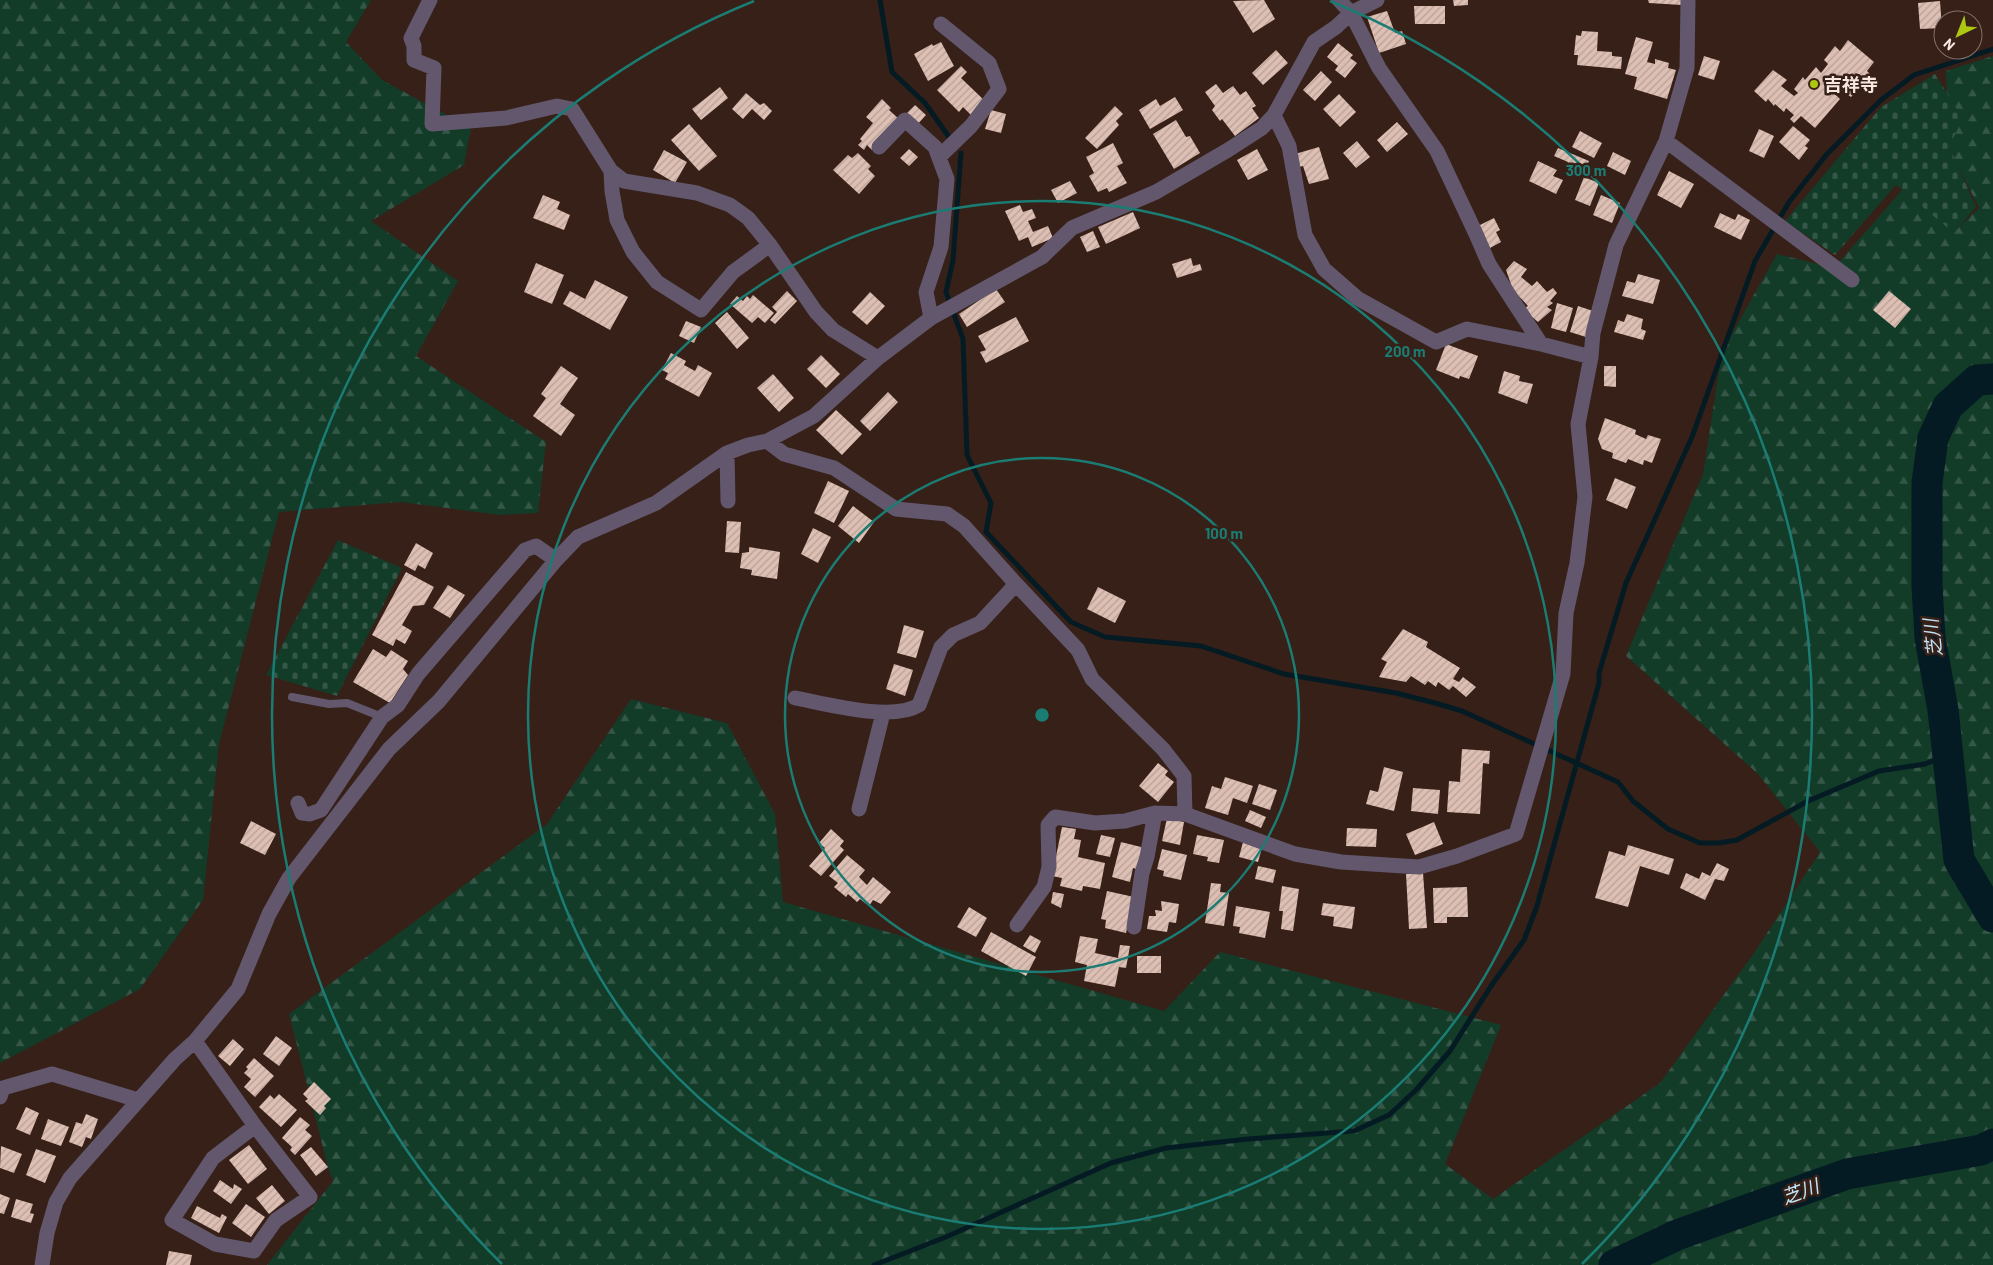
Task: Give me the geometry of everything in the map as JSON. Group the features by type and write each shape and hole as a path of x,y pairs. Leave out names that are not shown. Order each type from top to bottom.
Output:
{"street":[{"path":"430,0 411,38 414,46 414,60 434,68 432,124 506,118 557,106 572,109 611,172 624,181 697,192 730,205 748,218 770,245 816,312 833,330 878,358"},
{"path":"1339,0 1351,12 1379,68 1437,151 1489,264 1541,344"},
{"path":"42,1265 47,1233 56,1202 70,1178 174,1059 195,1040 238,989 269,914 289,878 389,750 439,701 556,560 578,537 656,502 727,453 766,441 814,416 878,358 931,318 1042,257 1072,228 1156,192 1262,128 1274,114 1314,42 1336,27 1351,12 1377,0"},
{"path":"1017,925 1044,887 1049,867 1048,825 1055,817 1094,823 1125,820 1156,813 1185,814 1295,854 1341,862 1419,867 1457,856 1516,834 1563,674 1566,613 1578,563 1585,498 1578,424 1591,357 1593,333 1616,245 1666,140 1687,68 1688,0"},
{"path":"939,157 971,126 999,89 989,63 941,24"},
{"path":"1274,114 1289,146 1297,200 1305,235 1324,269 1357,298 1436,342 1467,329 1541,344 1591,357"},
{"path":"880,147 905,120 935,147 947,179 941,247 926,292 931,318"},
{"path":"1666,140 1852,280"},
{"path":"611,172 617,220 633,252 657,282 701,310 733,272 770,245"},
{"path":"766,441 784,454 834,468 896,509 947,514 964,526 1078,650 1092,679 1163,749 1184,776 1185,814"},
{"path":"727,453 728,501"},
{"path":"298,803 302,813 310,814 321,810 382,717 398,705 418,674 525,550 536,546 556,560"},
{"path":"796,698 883,713 912,709 919,705 941,647 953,635 980,622 1016,584"},
{"path":"859,809 883,713"},
{"path":"1134,927 1142,873 1156,813"},
{"path":"195,1040 255,1126 310,1197 276,1220 254,1251 215,1244 172,1220 213,1158 255,1126"},
{"path":"1,1092 52,1074 138,1100"}],"lane":[{"path":"292,697 329,704 347,703 382,717"}],"green space":[{"path":"0,0 371,0 346,42 382,80 471,128 464,165 371,221 458,281 416,356 546,442 538,513 500,515 401,502 279,512 219,744 203,900 140,989 0,1063"},
{"path":"1993,56 1993,1265 267,1265 333,1181 289,1014 547,824 631,699 727,723 775,814 783,902 1164,1011 1220,952 1501,1025 1445,1164 1493,1199 1660,1083 1754,953 1820,852 1758,774 1626,656 1703,474 1722,351 1777,254 1834,268 1902,190 1954,232 1979,208 1948,146 1946,71"},
{"path":"1935,74 1963,119 1949,146 1976,207 1954,233 1896,185 1835,255 1785,221 1881,107"},
{"path":"338,540 402,568 337,696 266,675"}],"building":[{"path":"1264,0 1275,19 1253,33 1233,1"},
{"path":"1453,0 1468,0 1468,5 1454,6"},
{"path":"1648,0 1682,0 1682,5 1649,3"},
{"path":"1940,1 1941,10 1933,10 1933,28 1920,29 1918,3"},
{"path":"1414,6 1445,6 1445,24 1415,24"},
{"path":"1387,11 1395,33 1402,31 1406,44 1379,53 1367,17"},
{"path":"1582,31 1598,32 1597,51 1612,52 1612,56 1622,57 1621,69 1577,65 1578,55 1574,55 1576,35 1581,36"},
{"path":"1636,37 1653,42 1647,62 1655,64 1655,59 1669,63 1668,68 1676,70 1667,99 1634,89 1637,77 1625,74"},
{"name":"吉祥寺","path":"1848,40 1874,62 1867,71 1871,75 1851,97 1832,83 1828,87 1840,99 1815,128 1801,116 1794,123 1790,119 1794,115 1786,108 1784,112 1775,104 1774,106 1768,99 1766,102 1754,91 1773,70 1787,80 1781,86 1794,96 1798,93 1794,89 1803,77 1805,80 1816,67 1821,73 1828,64 1824,60 1835,46 1840,51"},
{"path":"941,42 954,66 928,81 914,54 932,44 933,46"},
{"path":"1338,43 1353,55 1350,58 1357,63 1345,78 1335,70 1338,66 1327,57"},
{"path":"1276,50 1288,63 1263,85 1252,73"},
{"path":"1704,56 1720,61 1714,80 1698,75"},
{"path":"961,66 967,72 961,78 985,101 971,115 963,107 959,112 937,90"},
{"path":"1321,71 1332,82 1315,101 1303,90"},
{"path":"1216,84 1223,93 1233,86 1240,95 1246,91 1256,106 1252,108 1259,118 1235,136 1222,119 1220,121 1212,110 1215,106 1205,92"},
{"path":"720,87 728,98 701,120 692,109"},
{"path":"746,93 760,105 764,103 772,111 764,120 752,109 743,119 732,109"},
{"path":"1339,94 1356,112 1340,127 1323,109"},
{"path":"1175,97 1183,110 1150,129 1139,110 1156,99 1160,106"},
{"path":"882,99 891,108 889,110 899,119 872,150 867,145 864,150 858,145 862,141 860,139 873,123 866,117"},
{"path":"915,105 926,115 916,126 905,115"},
{"path":"1115,106 1123,114 1116,121 1119,125 1097,149 1085,138"},
{"path":"991,110 1006,114 1001,133 985,129"},
{"path":"1176,120 1186,137 1190,136 1200,153 1174,169 1153,134"},
{"path":"1397,122 1408,134 1387,152 1377,140"},
{"path":"689,124 717,156 699,171 671,140"},
{"path":"1793,126 1810,140 1805,146 1808,148 1799,160 1779,142"},
{"path":"1759,129 1774,136 1764,158 1749,151"},
{"path":"1580,131 1602,143 1594,158 1572,147"},
{"path":"1357,141 1370,157 1356,168 1343,153"},
{"path":"1113,143 1123,163 1117,166 1127,183 1109,192 1107,188 1098,192 1089,176 1094,173 1086,157"},
{"path":"1319,147 1329,179 1309,184 1303,166 1299,167 1295,154"},
{"path":"1558,148 1589,161 1583,174 1566,167 1568,162 1554,156"},
{"path":"909,149 918,157 909,166 900,158"},
{"path":"1257,149 1268,170 1248,180 1237,160"},
{"path":"664,150 687,162 675,183 653,170"},
{"path":"1613,152 1631,161 1625,175 1607,166"},
{"path":"858,153 871,166 868,169 875,176 859,194 833,170 848,155 852,158"},
{"path":"1538,161 1557,170 1553,176 1563,180 1556,194 1529,181"},
{"path":"1669,171 1694,184 1681,208 1657,195"},
{"path":"1584,177 1599,183 1590,206 1575,200"},
{"path":"1070,181 1077,193 1058,203 1051,190"},
{"path":"543,195 560,202 557,209 570,215 564,230 533,218"},
{"path":"1601,195 1620,203 1612,223 1593,215"},
{"path":"1020,205 1023,212 1032,209 1036,218 1028,221 1033,232 1048,226 1053,238 1032,247 1028,237 1019,241 1005,211"},
{"path":"1133,212 1140,228 1106,244 1098,227"},
{"path":"1720,213 1735,220 1738,214 1750,220 1741,240 1714,227"},
{"path":"1494,218 1500,230 1496,232 1501,242 1490,248 1478,226"},
{"path":"1093,231 1100,247 1087,252 1080,237"},
{"path":"1191,258 1193,266 1200,264 1202,270 1177,278 1172,264"},
{"path":"1514,261 1527,269 1521,277 1532,286 1537,281 1547,292 1553,288 1557,293 1550,301 1553,303 1547,307 1552,310 1538,322 1523,309 1528,306 1513,290 1506,270"},
{"path":"536,263 564,275 552,304 524,292"},
{"path":"1638,274 1660,280 1653,304 1622,296 1627,281 1635,283"},
{"path":"595,280 628,297 610,330 563,304 570,291 585,299"},
{"path":"996,289 1005,302 967,327 959,314"},
{"path":"787,291 797,301 775,324 770,320 777,312 772,307"},
{"path":"1889,291 1911,309 1895,328 1873,310"},
{"path":"870,292 885,306 867,325 852,312"},
{"path":"753,295 774,313 765,323 758,317 752,323 730,304 737,296 743,301 747,296 750,299"},
{"path":"1557,303 1573,308 1566,332 1551,328"},
{"path":"1578,306 1593,311 1586,337 1570,332"},
{"path":"727,312 749,338 737,349 715,323"},
{"path":"1627,314 1643,319 1641,329 1646,331 1643,340 1614,332 1618,320 1624,322"},
{"path":"1016,317 1029,341 986,363 980,352 986,350 978,336"},
{"path":"686,321 701,327 694,343 679,336"},
{"path":"1446,344 1478,356 1469,379 1460,376 1459,379 1436,370"},
{"path":"671,353 686,361 684,365 695,371 698,365 712,373 699,397 665,379 668,373 662,370"},
{"path":"821,355 840,374 826,388 807,369"},
{"path":"561,366 578,378 560,404 575,415 561,436 533,416 546,398 541,394"},
{"path":"1604,366 1616,366 1616,387 1604,386"},
{"path":"1504,371 1520,376 1519,381 1533,384 1527,404 1498,393"},
{"path":"773,374 794,398 779,412 757,388"},
{"path":"888,392 898,402 870,431 860,421"},
{"path":"836,410 862,434 842,455 816,430"},
{"path":"1605,418 1636,430 1635,434 1646,439 1648,435 1661,439 1652,463 1644,460 1643,465 1628,459 1626,463 1612,458 1613,453 1602,449 1598,439"},
{"path":"1615,478 1636,487 1627,509 1606,500"},
{"path":"828,481 849,491 834,523 814,513"},
{"path":"853,506 874,522 859,543 838,526"},
{"path":"727,521 741,522 739,553 725,552"},
{"path":"813,528 831,537 818,563 801,554"},
{"path":"416,543 433,553 425,569 418,565 415,571 404,565"},
{"path":"749,547 780,552 777,579 751,575 752,570 740,568 742,553 749,552"},
{"path":"406,572 434,587 424,605 413,606 402,625 412,631 405,644 396,639 393,646 372,635"},
{"path":"448,585 465,595 450,618 433,608"},
{"path":"1098,587 1126,601 1115,623 1087,609"},
{"path":"904,625 924,631 916,658 897,653"},
{"path":"1403,629 1428,642 1426,647 1460,668 1453,679 1459,682 1463,677 1476,687 1466,697 1453,686 1449,690 1438,682 1436,687 1428,681 1425,685 1411,676 1406,682 1379,677 1387,662 1381,659"},
{"path":"373,649 386,657 391,650 408,661 403,669 408,675 390,703 353,682"},
{"path":"894,664 913,670 905,696 886,689"},
{"path":"1462,749 1490,751 1489,764 1483,763 1480,814 1447,812 1449,781 1460,782"},
{"path":"1158,763 1168,771 1165,775 1174,782 1158,802 1139,786"},
{"path":"1384,767 1403,772 1394,811 1366,804 1370,790 1378,792"},
{"path":"1225,777 1253,786 1247,803 1233,798 1228,815 1205,808 1212,786 1221,789"},
{"path":"1259,784 1277,790 1270,810 1252,804"},
{"path":"1413,788 1440,790 1438,814 1411,811"},
{"path":"1250,810 1266,817 1261,828 1245,821"},
{"path":"1167,818 1184,822 1180,845 1162,841"},
{"path":"251,821 276,834 265,855 240,843"},
{"path":"1434,822 1443,844 1415,855 1406,834"},
{"path":"1062,827 1076,829 1074,839 1081,840 1078,857 1105,863 1100,889 1083,886 1082,891 1060,886 1062,878 1052,876"},
{"path":"1347,828 1377,829 1376,847 1346,846"},
{"path":"831,829 844,841 840,846 844,850 821,876 809,866 825,848 819,843"},
{"path":"1101,835 1115,838 1110,857 1096,854"},
{"path":"1197,835 1224,840 1219,863 1207,861 1208,857 1193,854"},
{"path":"1121,842 1145,848 1139,870 1133,868 1130,882 1112,877"},
{"path":"1243,842 1262,848 1258,862 1239,857"},
{"path":"1628,845 1674,859 1669,875 1640,866 1628,907 1595,898 1609,851 1625,856"},
{"path":"1162,849 1187,855 1181,880 1163,876 1164,871 1157,869"},
{"path":"847,855 865,870 859,877 867,885 873,877 891,892 881,904 873,900 869,906 860,899 857,902 848,894 846,897 834,887 838,883 829,876"},
{"path":"1717,863 1729,869 1724,881 1715,879 1705,900 1680,888 1686,873 1699,879 1702,872 1710,876"},
{"path":"1258,866 1276,870 1273,883 1255,879"},
{"path":"1423,873 1427,928 1409,929 1406,874"},
{"path":"1211,883 1221,884 1220,892 1229,893 1224,926 1205,923"},
{"path":"1282,886 1299,889 1293,931 1281,929 1283,911 1279,911"},
{"path":"1467,887 1468,917 1447,917 1447,923 1434,923 1433,888"},
{"path":"1107,891 1134,897 1126,933 1105,928 1106,920 1101,919"},
{"path":"1053,892 1064,894 1061,908 1051,903"},
{"path":"1161,901 1179,904 1176,923 1169,922 1167,932 1147,929 1149,916 1156,916 1155,910 1162,911"},
{"path":"1323,903 1355,907 1352,929 1333,926 1334,917 1321,915"},
{"path":"1236,906 1270,912 1265,938 1239,933 1240,927 1233,926"},
{"path":"969,907 987,918 976,937 957,927"},
{"path":"991,932 1036,957 1026,976 981,951"},
{"path":"1030,935 1041,941 1035,953 1023,946"},
{"path":"1080,936 1098,939 1095,953 1118,958 1120,945 1130,946 1126,968 1119,967 1115,987 1084,981 1087,965 1075,962"},
{"path":"1137,956 1161,956 1161,973 1137,973"},
{"path":"276,1036 292,1048 279,1066 263,1054"},
{"path":"233,1039 244,1049 230,1066 218,1056"},
{"path":"254,1058 274,1076 255,1097 244,1087 251,1079 244,1073 248,1069 246,1067"},
{"path":"314,1082 331,1099 324,1106 326,1108 320,1115 305,1101 308,1099 303,1094"},
{"path":"279,1094 297,1110 281,1127 259,1107 270,1095 274,1099"},
{"path":"26,1107 39,1113 30,1135 16,1129"},
{"path":"86,1114 98,1119 91,1139 86,1137 82,1147 69,1142 76,1122 82,1124"},
{"path":"300,1117 310,1125 305,1130 312,1136 295,1155 290,1150 292,1147 282,1138"},
{"path":"48,1119 69,1127 61,1146 41,1139"},
{"path":"249,1145 267,1169 248,1184 229,1160"},
{"path":"1,1146 22,1154 14,1173 0,1168"},
{"path":"311,1147 328,1167 316,1176 300,1155"},
{"path":"36,1149 56,1156 45,1183 26,1175"},
{"path":"220,1180 233,1189 234,1184 242,1189 231,1204 213,1191"},
{"path":"272,1185 285,1201 269,1214 256,1198"},
{"path":"0,1194 10,1198 4,1214 0,1213"},
{"path":"16,1199 33,1204 30,1213 34,1214 31,1223 11,1217"},
{"path":"246,1204 265,1217 251,1237 232,1223"},
{"path":"197,1206 220,1218 222,1214 227,1217 219,1233 191,1218"},
{"path":"169,1251 192,1255 190,1265 166,1265"}],"waterway":[{"path":"880,0 892,72 925,103 949,137"},
{"path":"874,1265 946,1237 1111,1163 1166,1148 1248,1139 1354,1131 1389,1115 1416,1090 1450,1051 1491,986 1524,940 1537,906 1599,683 1599,673 1626,583 1692,437 1755,261 1789,202 1827,154 1881,100 1914,75 1993,49"},
{"path":"961,153 953,260 946,292 963,339 967,455 991,503 986,532 1071,622 1105,637 1201,646 1284,674 1396,693 1462,711 1618,782 1633,801 1668,829 1700,843 1719,843 1737,840 1808,801 1879,771 1925,764 1947,755"},
{"name":"芝川","path":"1993,379 1977,380 1948,406 1933,438 1927,483 1927,586 1930,638 1943,710 1959,860 1993,917"},
{"name":"芝川","path":"1614,1265 1677,1235 1847,1174 1981,1150 1993,1144"}],"place":[{"name":"吉祥寺","path":"1814,84"}]}
